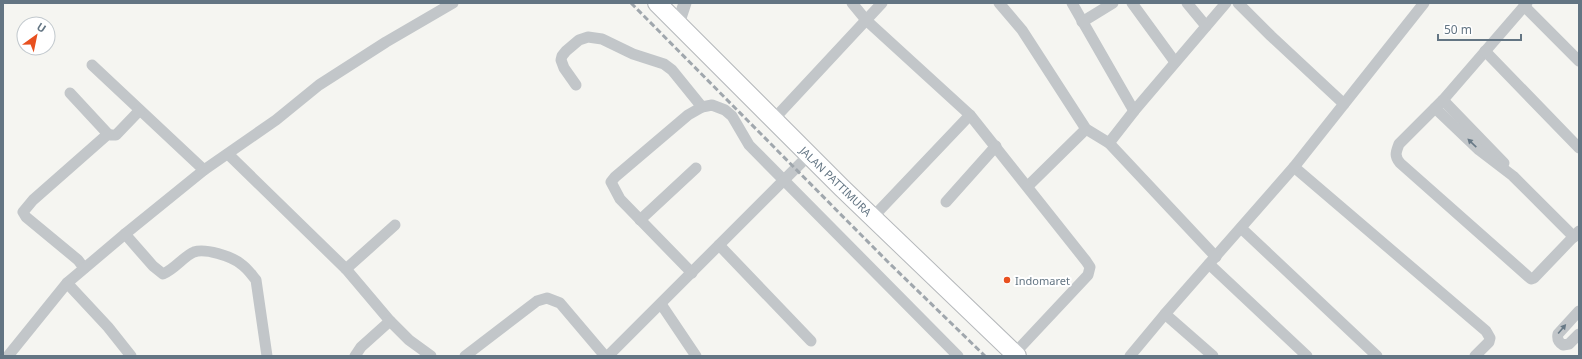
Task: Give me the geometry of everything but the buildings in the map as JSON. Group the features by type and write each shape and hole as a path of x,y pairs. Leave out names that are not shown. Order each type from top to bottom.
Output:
{"highway":[{"name":"JALAN PATTIMURA","path":"657,3 773,120 1015,355"}],"street":[{"path":"8,356 67,283 204,170 276,120 320,85 386,42 453,3"},
{"path":"678,24 685,3"},
{"path":"852,3 866,20 970,115 1028,186 1090,267 1088,275 1015,355"},
{"path":"773,120 882,3"},
{"path":"1000,3 1022,30 1086,129 1109,143 1212,260 1299,354"},
{"path":"1072,3 1134,111"},
{"path":"1082,22 1113,3"},
{"path":"1132,3 1175,62"},
{"path":"1187,3 1206,26"},
{"path":"1109,143 1134,111 1226,3"},
{"path":"1238,3 1344,104"},
{"path":"1130,356 1294,167 1424,3"},
{"path":"1439,104 1479,150 1513,176 1576,234 1534,278 1531,279 1400,164 1396,158 1395,152 1399,144 1439,104 1526,4 1579,60"},
{"path":"576,85 564,68 561,60 562,56 579,40 588,37 602,39 633,54 664,64 672,70 702,107"},
{"path":"1485,51 1579,148"},
{"path":"92,65 139,111 204,170"},
{"path":"70,93 108,134 116,135 139,111"},
{"path":"692,272 620,200 612,182 615,177 688,115 702,107 712,105 725,110 732,116 749,145 958,356"},
{"path":"873,216 970,115"},
{"path":"1028,186 1086,129"},
{"path":"84,268 78,260 26,217 24,212 33,200 108,134"},
{"path":"946,202 996,146"},
{"path":"228,154 346,269 390,322 409,340 431,356"},
{"path":"608,356 809,155"},
{"path":"1294,167 1486,332 1490,338 1489,342 1475,356"},
{"path":"640,220 696,168"},
{"path":"346,269 395,225"},
{"path":"1242,228 1377,356"},
{"path":"125,234 153,266 163,274 171,270 193,252 205,251 223,255 240,263 249,270 256,280 267,356"},
{"path":"719,245 751,280 812,341"},
{"path":"67,283 131,356"},
{"path":"465,356 537,301 547,298 560,303 605,356"},
{"path":"661,304 696,356"},
{"path":"1579,311 1558,334 1558,341 1563,345 1569,344 1579,334"},
{"path":"1165,314 1213,356"},
{"path":"355,356 361,347 390,322"}],"railway":[{"path":"631,3 887,261 985,356"}],"place":[{"name":"Indomaret","path":"1007,280"}]}
